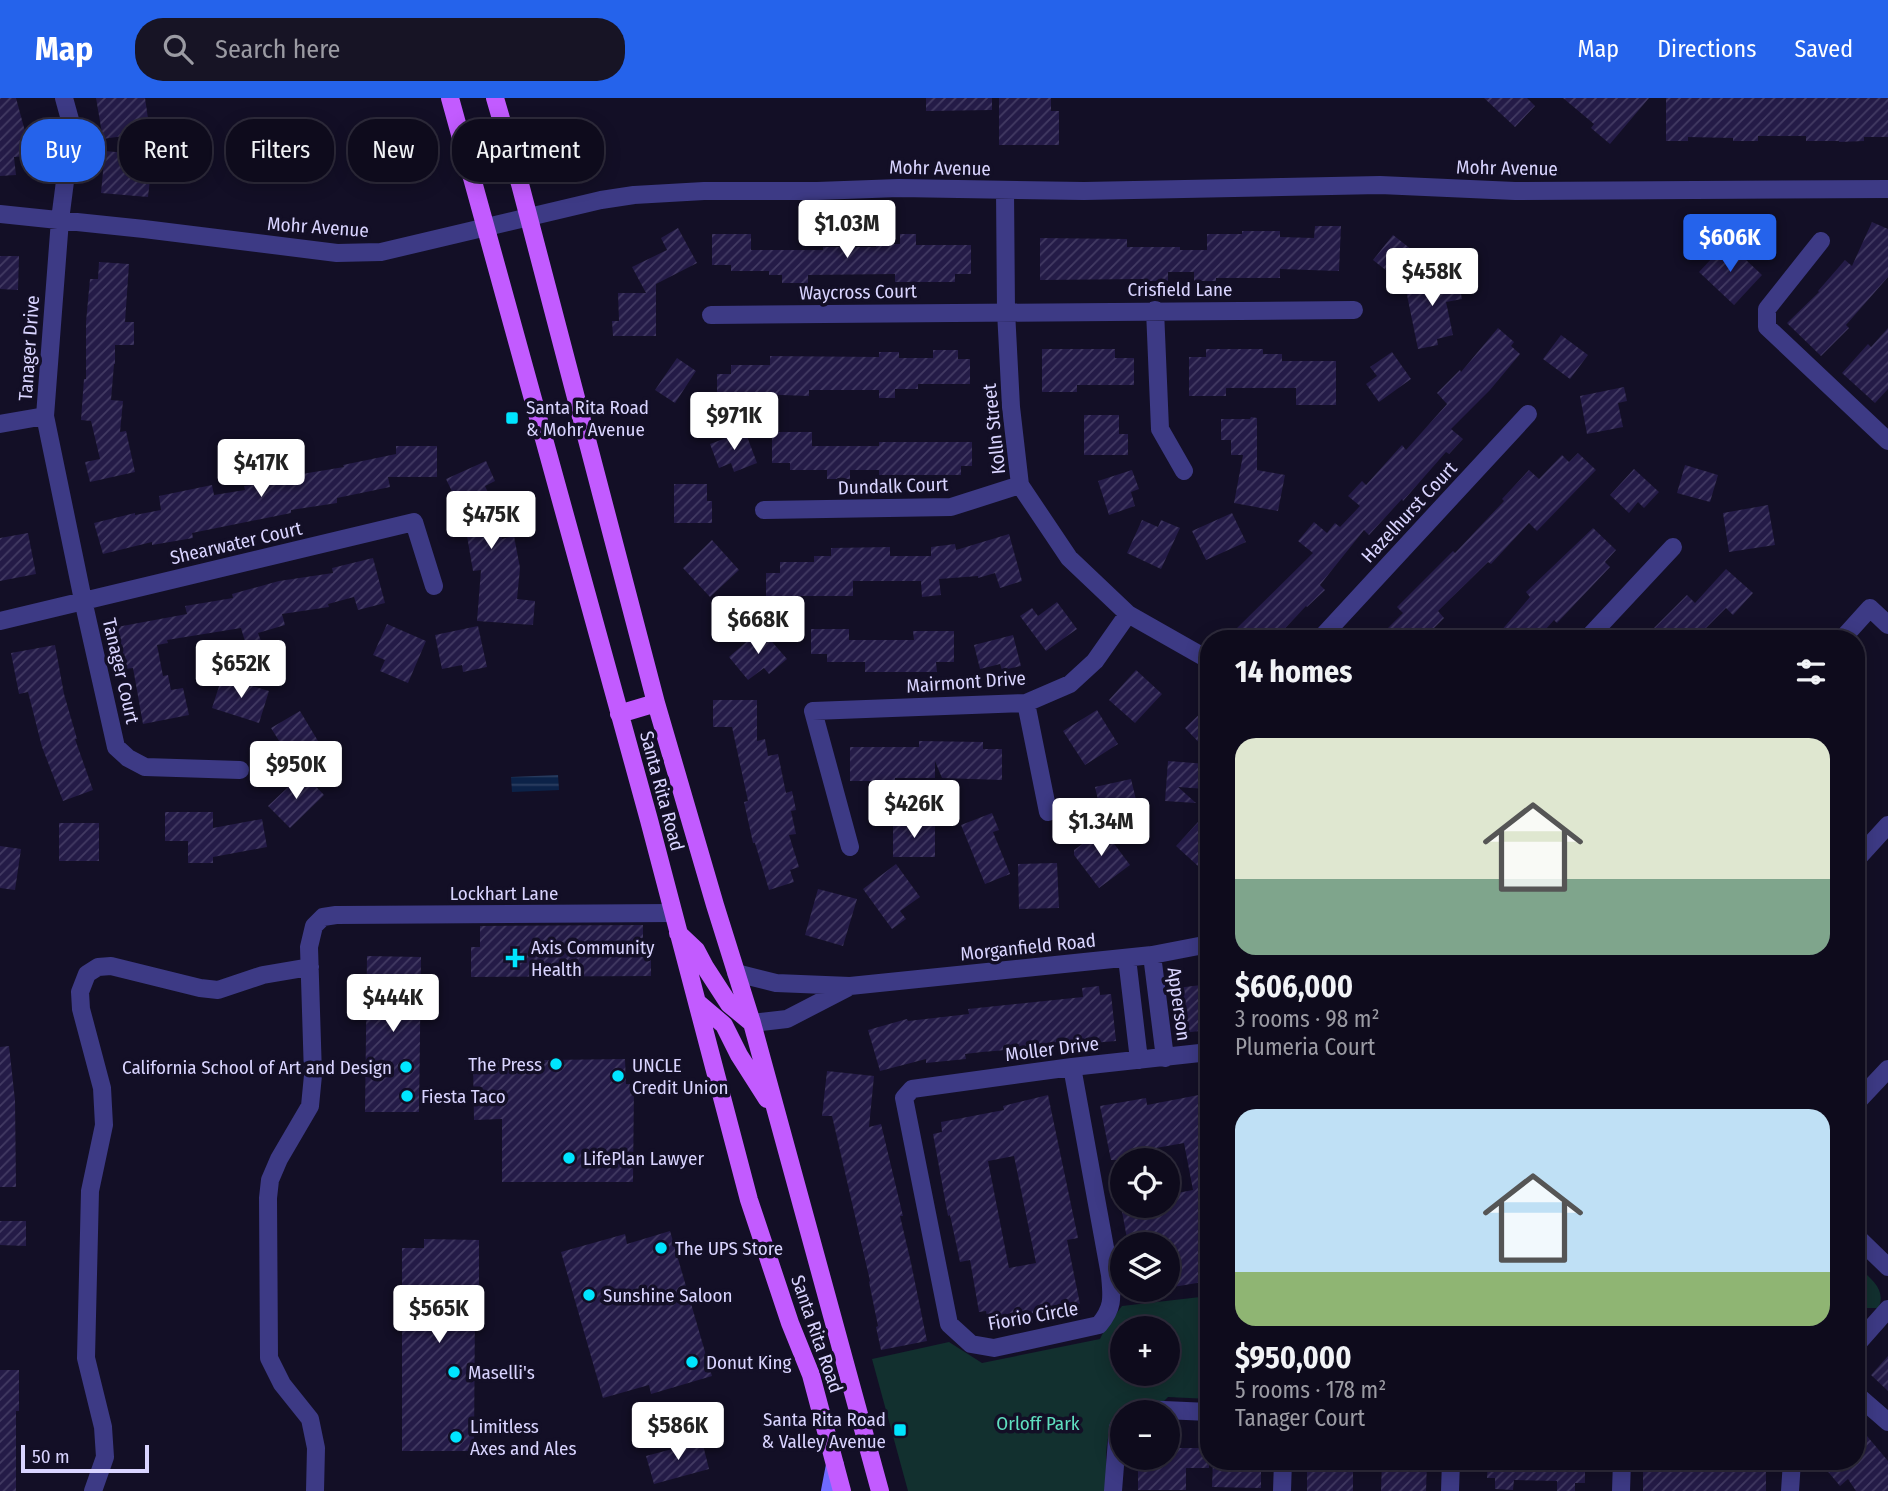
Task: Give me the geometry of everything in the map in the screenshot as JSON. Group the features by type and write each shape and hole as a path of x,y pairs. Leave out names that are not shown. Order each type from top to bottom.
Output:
{"main road":[{"name":"Santa Rita Road","path":"450,98 749,1200 790,1323 811,1375 842,1491"},
{"name":"Santa Rita Road","path":"495,98 656,703 752,1023 880,1491"},
{"path":"619,714 656,703"},
{"path":"678,933 696,950 729,1004 752,1023"},
{"path":"697,1002 724,1026 776,1114"},
{"path":"830,1491 835,1465"}],"street":[{"name":"Tanager Drive","path":"64,98 72,127 60,220 45,416 83,600"},
{"name":"Mohr Avenue","path":"0,214 357,254 381,253 601,200 704,191 899,188 1084,191 1380,185 1515,191 1888,189"},
{"name":"Kolln Street","path":"1005,190 1006,311 1011,407 1020,485 1069,558 1128,614 1200,655"},
{"path":"1821,240 1767,309 1767,327 1886,434"},
{"path":"1155,310 1160,429 1184,471"},
{"name":"Crisfield Lane","path":"1006,311 1354,310"},
{"name":"Waycross Court","path":"711,315 1006,311"},
{"name":"Hazelhurst Court","path":"1328,630 1528,414"},
{"path":"0,424 45,416"},
{"name":"Dundalk Court","path":"764,510 951,507 1020,485"},
{"name":"Shearwater Court","path":"83,600 414,522 434,586"},
{"path":"1595,630 1673,547"},
{"path":"0,621 83,600"},
{"name":"Tanager Court","path":"83,600 116,747 128,758 145,767 240,770"},
{"path":"1850,630 1870,608 1888,625"},
{"name":"Mairmont Drive","path":"850,847 813,711 1026,703 1070,684 1095,661 1128,614"},
{"path":"1026,703 1048,812"},
{"path":"1865,850 1888,825"},
{"name":"Lockhart Lane","path":"310,967 309,947 314,926 323,916 672,913"},
{"name":"Morganfield Road","path":"736,973 776,983 850,986 1127,958 1200,946"},
{"name":"Apperson","path":"1152,955 1165,1058"},
{"path":"1127,958 1139,1060"},
{"path":"93,1491 105,1457 103,1427 86,1359 90,1191 104,1125 102,1088 79,992 87,974 98,967 111,966 218,990 263,975 310,967 313,1075 310,1105 279,1158 270,1180 268,1251 270,1359 282,1384 310,1419 316,1448 315,1491"},
{"name":"Morganfield Road","path":"752,1023 787,1019 850,986"},
{"name":"Moller Drive","path":"904,1098 912,1089 1072,1067 1200,1053"},
{"name":"Fiorio Circle","path":"904,1098 949,1324 971,1344 994,1348 1099,1325 1108,1314 1112,1299 1110,1275 1072,1067"},
{"path":"1865,1093 1888,1069"},
{"path":"1865,1245 1888,1267"},
{"path":"1865,1334 1888,1309"},
{"path":"1865,1402 1888,1422"},
{"path":"1180,1411 1200,1412"},
{"path":"1113,1491 1115,1470"},
{"path":"1282,1491 1283,1470"},
{"path":"1450,1491 1451,1470"},
{"path":"1621,1491 1622,1470"},
{"path":"1790,1491 1791,1470"}],"green space":[{"path":"1865,1273 1876,1284 1881,1295 1878,1308 1865,1310"},
{"name":"Orloff Park","path":"1200,1297 1200,1399 1110,1400 1110,1431 1106,1454 1107,1491 908,1491 872,1359 949,1342 982,1363 1100,1339 1110,1322 1110,1386 1180,1386 1180,1316 1114,1316 1122,1306 1180,1302 1180,1299"}],"water":[{"path":"558,775 559,790 512,792 511,777"}],"building":[{"path":"0,98 16,98 22,119 21,156 14,157 16,175 0,176"},
{"path":"96,98 145,98 148,119 119,119 119,137 105,139 105,119 100,119"},
{"path":"926,98 992,98 992,110 926,111"},
{"path":"999,98 1051,98 1051,111 1059,111 1059,145 999,145"},
{"path":"1484,98 1527,98 1535,106 1515,127"},
{"path":"1563,98 1649,98 1610,144 1591,128 1594,124"},
{"path":"1666,98 1888,98 1888,137 1864,137 1864,141 1839,142 1806,141 1806,136 1758,136 1758,141 1688,137 1688,141 1666,141"},
{"path":"105,151 119,152 119,182 150,182 148,197 101,193 102,182 105,182"},
{"path":"1872,222 1888,229 1888,277 1846,325 1849,328 1821,356 1787,323 1819,292 1845,260 1852,266"},
{"path":"1315,226 1341,226 1339,271 1280,269 1280,278 1216,278 1216,281 1194,281 1194,272 1168,272 1168,281 1040,280 1040,238 1127,239 1127,247 1207,250 1207,234 1280,231 1280,237 1314,238"},
{"path":"678,228 697,263 656,284 656,336 613,336 612,321 619,321 618,293 646,293 632,267 667,250 661,238"},
{"path":"712,234 751,234 751,250 823,250 823,247 900,244 900,234 916,234 916,245 971,245 971,274 955,274 955,282 895,282 895,274 808,275 808,283 782,283 782,275 769,275 769,271 731,271 731,265 712,265"},
{"path":"1393,235 1421,257 1401,282 1373,260"},
{"path":"1727,242 1762,275 1734,305 1699,272"},
{"path":"0,256 19,256 18,290 0,289"},
{"path":"99,262 129,264 125,322 134,322 134,345 115,345 111,400 123,401 120,432 126,431 135,472 90,482 85,462 100,459 91,421 81,420 86,379 86,322 90,279 98,279"},
{"path":"1457,274 1462,299 1446,302 1453,335 1437,339 1438,345 1418,349 1405,285"},
{"path":"1498,328 1514,342 1511,346 1520,354 1490,390 1451,429 1463,439 1449,454 1446,452 1369,535 1364,530 1320,585 1325,590 1283,630 1237,630 1313,553 1298,541 1314,522 1327,533 1335,523 1340,527 1360,506 1348,496 1362,481 1366,485 1402,445 1406,450 1447,404 1437,393 1460,370 1461,372"},
{"path":"1888,328 1888,389 1875,403 1842,373 1868,344 1871,347"},
{"path":"1561,335 1588,355 1570,379 1543,359"},
{"path":"1042,349 1115,349 1115,358 1134,358 1134,385 1077,385 1077,392 1042,392"},
{"path":"1206,349 1263,349 1263,354 1282,354 1282,361 1336,361 1336,405 1296,405 1296,388 1226,388 1226,396 1189,396 1189,357 1206,357"},
{"path":"933,350 958,350 958,359 970,359 970,384 918,384 918,389 895,389 895,398 879,398 879,390 809,390 809,396 753,394 753,397 717,397 717,374 731,374 731,365 770,365 770,356 879,357 879,352 899,352 899,358 933,358"},
{"path":"1392,352 1411,379 1379,402 1366,384 1377,376 1370,367"},
{"path":"677,358 696,371 675,403 655,390"},
{"path":"1624,387 1627,401 1618,403 1623,427 1587,434 1580,396"},
{"path":"1084,415 1119,415 1119,434 1128,434 1128,455 1084,455"},
{"path":"1257,418 1257,470 1285,475 1278,511 1234,503 1243,455 1231,455 1231,440 1221,440 1221,419"},
{"path":"745,431 757,463 734,472 731,463 719,468 710,444"},
{"path":"772,432 812,432 812,446 879,446 879,442 972,442 972,466 961,466 961,475 879,475 879,470 850,470 850,479 827,479 827,470 790,470 790,463 772,463"},
{"path":"396,446 437,446 437,477 388,477 390,487 337,498 337,503 291,510 291,513 192,533 193,538 152,545 152,542 103,554 94,523 161,510 159,496 212,485 214,495 245,490 244,486 261,483 259,472 282,467 284,477 344,467 343,465 396,454"},
{"path":"1578,453 1596,470 1537,531 1529,523 1491,564 1488,562 1438,611 1444,618 1432,630 1386,630 1403,613 1397,607 1453,551 1455,553 1529,470 1539,479 1562,455 1569,462"},
{"path":"486,461 495,481 485,486 497,511 502,539 514,536 520,568 517,599 535,601 533,625 477,621 481,570 473,571 466,530 470,529 446,479"},
{"path":"1685,465 1718,475 1710,502 1677,493"},
{"path":"1634,469 1659,492 1644,508 1638,502 1629,513 1610,495"},
{"path":"1132,470 1139,489 1131,492 1135,506 1109,515 1098,481"},
{"path":"674,484 707,484 707,501 712,501 712,523 674,523"},
{"path":"1768,505 1775,545 1729,552 1723,513"},
{"path":"1232,513 1246,542 1206,560 1192,531"},
{"path":"1142,520 1158,527 1161,520 1180,528 1161,569 1127,553"},
{"path":"1593,528 1616,550 1605,562 1610,567 1557,623 1554,620 1545,630 1502,630 1530,597 1526,592"},
{"path":"28,533 36,574 0,581 0,538"},
{"path":"1009,534 1022,581 1000,588 995,573 978,578 939,579 941,595 922,597 921,581 853,581 853,596 766,596 766,573 780,573 780,562 814,562 814,556 831,556 831,548 890,547 890,556 931,556 931,547 955,544 956,550"},
{"path":"712,540 739,570 710,597 683,568"},
{"path":"373,558 385,603 358,610 354,597 328,604 329,607 282,614 285,625 258,633 261,641 246,645 241,628 167,640 168,643 157,645 163,676 168,675 171,690 183,688 189,715 143,724 133,668 125,669 117,627 187,614 185,606 233,598 232,594 279,581 333,573 332,568"},
{"path":"1726,569 1753,593 1733,615 1726,608 1704,630 1652,630 1687,595 1695,603"},
{"path":"1057,602 1077,629 1046,651 1020,616 1032,608 1038,616"},
{"path":"387,624 426,641 408,683 380,671 385,660 373,655"},
{"path":"478,626 487,667 463,672 462,665 442,669 435,635"},
{"path":"761,629 787,659 769,674 764,668 748,680 729,657"},
{"path":"811,629 849,629 849,640 914,640 913,631 954,631 954,662 936,662 937,672 865,672 865,662 827,662 827,654 811,654"},
{"path":"1013,635 1021,666 1002,670 1000,664 980,669 974,645"},
{"path":"55,645 75,739 93,790 63,801 42,747 28,692 19,694 11,653"},
{"path":"1136,670 1162,694 1135,723 1109,700"},
{"path":"222,677 269,691 259,723 212,708"},
{"path":"713,700 757,700 757,741 765,739 768,756 778,754 786,793 792,791 796,810 791,811 796,834 789,835 799,867 790,870 794,882 769,890 753,843 744,802 748,801 732,727 713,727"},
{"path":"1097,710 1118,744 1085,765 1063,731"},
{"path":"300,711 324,751 296,768 271,728"},
{"path":"1200,714 1200,744 1185,728"},
{"path":"919,741 983,742 983,749 1002,749 1002,780 942,778 935,761 935,778 895,778 895,791 879,791 879,781 850,781 850,747 919,747"},
{"path":"1168,761 1200,763 1200,789 1178,787 1196,803 1165,801"},
{"path":"303,773 324,795 290,828 268,806"},
{"path":"1131,779 1139,812 1103,821 1095,787"},
{"path":"165,812 213,812 213,828 262,819 267,847 213,857 213,863 188,863 188,841 165,841"},
{"path":"992,813 999,830 993,832 1010,874 985,884 961,825"},
{"path":"1200,820 1200,868 1176,846"},
{"path":"59,823 99,823 99,861 59,861"},
{"path":"893,823 935,823 935,857 893,857"},
{"path":"1103,829 1130,865 1099,888 1074,855 1074,850"},
{"path":"0,846 21,849 15,890 0,888"},
{"path":"1057,863 1059,908 1019,909 1018,864"},
{"path":"896,864 920,897 900,911 906,919 892,929 863,889"},
{"path":"818,889 857,899 843,946 805,935"},
{"path":"643,925 643,945 651,945 651,976 471,977 471,947 480,947 480,926"},
{"path":"367,956 421,957 419,1112 365,1112"},
{"path":"1200,985 1200,1031 1182,1033 1177,988"},
{"path":"1099,986 1100,995 1111,994 1116,1041 965,1054 966,1059 926,1063 926,1059 880,1071 868,1030 907,1019 969,1014 968,1009 1083,997 1082,988"},
{"path":"9,1046 15,1100 16,1187 0,1187 0,1047"},
{"path":"625,1059 626,1084 634,1084 633,1182 502,1182 502,1119 474,1120 473,1061"},
{"path":"827,1071 874,1076 869,1127 881,1124 903,1216 900,1216 927,1341 881,1350 870,1281 832,1116 822,1116"},
{"path":"1048,1095 1078,1238 1067,1240 1080,1304 988,1322 986,1311 979,1312 970,1260 960,1262 950,1215 948,1216 933,1134 942,1132 941,1122 1004,1110 1003,1106","holes":["1014,1156 1036,1263 1009,1268 988,1161"]},
{"path":"1200,1095 1200,1282 1180,1286 1180,1232 1126,1232 1123,1218 1180,1218 1180,1192 1193,1190 1184,1143 1156,1148 1110,1148 1110,1155 1100,1106 1146,1098 1147,1105"},
{"path":"0,1221 26,1221 26,1246 0,1245"},
{"path":"670,1231 712,1376 651,1394 649,1385 603,1398 561,1252 625,1234 627,1244"},
{"path":"424,1239 479,1240 479,1299 475,1299 474,1451 402,1451 402,1248 424,1248"},
{"path":"1888,1356 1888,1391 1871,1375"},
{"path":"0,1370 19,1370 16,1491 0,1491"},
{"path":"1865,1434 1888,1461 1888,1491 1856,1491 1848,1479 1840,1486 1827,1470 1865,1470"},
{"path":"702,1441 709,1469 654,1484 646,1456"},
{"path":"1180,1448 1200,1448 1200,1468 1186,1468 1186,1490 1138,1490 1138,1470 1180,1470"},
{"path":"1213,1470 1261,1470 1261,1488 1212,1487"},
{"path":"1307,1470 1353,1470 1353,1491 1307,1491"},
{"path":"1382,1470 1427,1470 1426,1491 1381,1491"},
{"path":"1487,1470 1585,1470 1585,1483 1575,1483 1575,1491 1557,1491 1557,1481 1514,1480 1513,1490 1495,1489 1495,1478 1487,1478"},
{"path":"1643,1470 1766,1471 1766,1491 1643,1491"}],"place":[{"name":"Santa Rita Road & Mohr Avenue","path":"512,418"},
{"name":"Axis Community Health","path":"515,958"},
{"name":"The Press","path":"556,1064"},
{"name":"California School of Art and Design","path":"406,1067"},
{"name":"UNCLE Credit Union","path":"618,1076"},
{"name":"Fiesta Taco","path":"407,1096"},
{"name":"LifePlan Lawyer","path":"569,1158"},
{"name":"The UPS Store","path":"661,1248"},
{"name":"Sunshine Saloon","path":"589,1295"},
{"name":"Donut King","path":"692,1362"},
{"name":"Maselli's","path":"454,1372"},
{"name":"Santa Rita Road & Valley Avenue","path":"900,1430"},
{"name":"Limitless Axes and Ales","path":"456,1437"}]}
